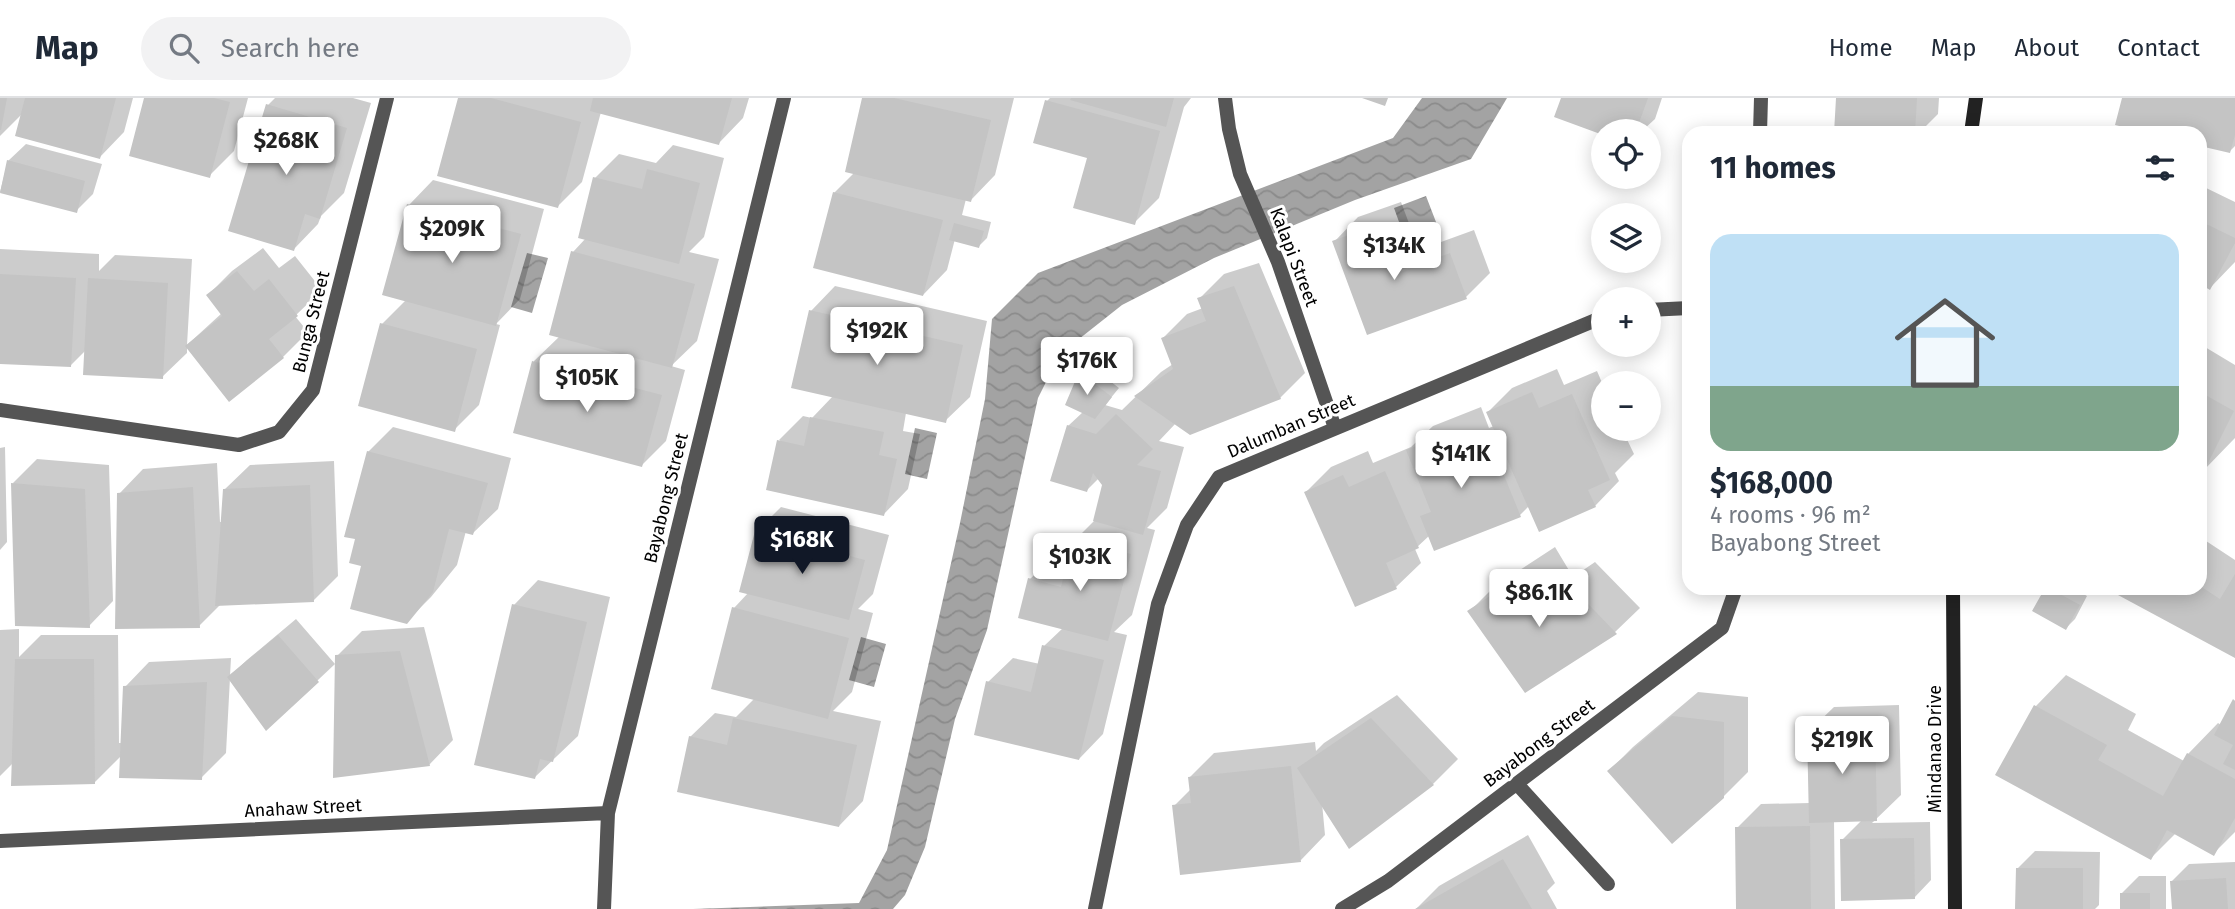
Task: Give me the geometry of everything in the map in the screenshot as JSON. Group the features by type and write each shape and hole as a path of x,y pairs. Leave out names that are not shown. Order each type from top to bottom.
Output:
{"street":[{"name":"Bunga Street","path":"0,410 239,445 279,432 313,390 387,98"},
{"name":"Bayabong Street","path":"604,909 608,813 784,98"},
{"name":"Kalapi Street","path":"1225,98 1228,129 1240,174 1278,262 1335,428"},
{"path":"1760,126 1761,98"},
{"path":"1972,126 1976,98"},
{"path":"1661,309 1682,308"},
{"name":"Dalumban Street","path":"1094,909 1158,604 1187,525 1219,477 1591,322"},
{"name":"Bayabong Street","path":"1342,909 1388,881 1722,628 1734,595"},
{"name":"Mindanao Drive","path":"1953,595 1955,909"},
{"path":"1517,784 1608,884"},
{"name":"Anahaw Street","path":"0,841 608,813"}],"water":[{"path":"1422,98 1507,98 1471,159 1355,200 1214,258 1122,305 1060,354 1038,398 987,630 955,719 925,847 905,895 893,909 693,909 859,903 887,850 985,399 992,319 1038,273 1393,138"},
{"path":"1426,196 1441,235 1408,247 1394,208"},
{"path":"527,253 548,258 532,313 511,307"},
{"path":"915,428 937,433 927,479 905,474"},
{"path":"861,637 886,644 874,687 849,680"}],"building":[{"path":"0,98 7,98 1,130 0,130"},
{"path":"25,98 116,98 100,159 15,136"},
{"path":"144,98 214,98 230,102 210,178 129,156"},
{"path":"458,98 491,98 581,122 558,208 437,176"},
{"path":"593,98 732,98 719,145 590,111"},
{"path":"862,98 894,98 991,120 971,202 845,172"},
{"path":"1174,98 1166,127 1070,100"},
{"path":"1362,98 1388,98 1385,106"},
{"path":"1561,98 1648,98 1640,119 1591,119 1591,131 1554,117"},
{"path":"1836,98 1917,98 1915,126 1834,126"},
{"path":"2122,98 2235,98 2235,135 2230,153 2207,148 2207,126 2115,125"},
{"path":"1045,100 1160,131 1135,225 1073,208 1087,158 1033,143"},
{"path":"266,104 347,128 320,219 305,214 294,251 228,231"},
{"path":"7,160 85,181 77,213 0,193"},
{"path":"647,169 700,183 679,264 578,238 593,177 642,189"},
{"path":"833,192 943,220 923,296 813,268"},
{"path":"407,204 521,234 496,326 382,295"},
{"path":"954,223 984,231 979,248 949,240"},
{"path":"2207,224 2235,238 2235,243 2210,290 2207,288"},
{"path":"1377,225 1395,274 1450,253 1467,299 1367,335 1332,241"},
{"path":"571,251 695,284 672,368 549,335"},
{"path":"237,271 254,291 269,279 298,316 269,339 284,358 229,402 185,346 222,316 206,295"},
{"path":"0,274 76,278 71,367 0,364"},
{"path":"88,278 168,283 163,379 83,375"},
{"path":"1234,286 1281,399 1190,435 1134,396 1173,369 1161,338 1206,321 1197,298"},
{"path":"809,310 963,345 946,423 791,388"},
{"path":"380,323 477,349 455,432 358,406"},
{"path":"532,361 662,395 642,467 513,433"},
{"path":"1079,372 1112,397 1095,419 1065,405"},
{"path":"1532,392 1539,408 1572,394 1610,480 1588,490 1596,507 1539,532 1486,412"},
{"path":"2207,396 2234,411 2207,465"},
{"path":"1116,414 1153,449 1137,465 1161,471 1143,535 1093,521 1102,485 1093,473 1087,492 1050,481 1067,425 1096,434"},
{"path":"810,417 884,432 879,455 897,459 884,516 766,490 777,440 804,446"},
{"path":"1457,430 1465,451 1490,441 1521,517 1434,551 1420,516 1431,512 1406,450"},
{"path":"367,451 488,483 473,535 449,529 433,592 407,624 350,609 361,566 349,563 355,539 344,537"},
{"path":"1385,471 1419,548 1386,563 1397,589 1355,607 1304,492 1343,475 1349,487"},
{"path":"11,483 85,489 90,628 15,626"},
{"path":"310,485 314,602 215,606 223,489"},
{"path":"193,487 200,628 115,629 117,493"},
{"path":"755,531 865,560 849,620 739,592"},
{"path":"1073,540 1131,554 1108,641 1018,618 1028,578 1061,587"},
{"path":"1530,570 1548,600 1570,585 1617,634 1525,693 1467,611"},
{"path":"2235,574 2235,658 2118,595 2207,595 2207,591 2220,599"},
{"path":"2041,595 2062,595 2080,605 2066,630 2032,611"},
{"path":"512,604 587,622 553,762 540,759 535,779 474,765"},
{"path":"732,607 849,638 828,719 711,689"},
{"path":"278,635 319,682 266,731 227,677"},
{"path":"1042,645 1104,660 1079,760 974,735 986,681 1031,692"},
{"path":"400,651 430,766 333,778 335,655"},
{"path":"15,659 94,659 95,784 11,786"},
{"path":"207,682 202,780 119,778 123,686"},
{"path":"2233,699 2235,770 2223,764 2233,745 2214,735"},
{"path":"2034,705 2107,745 2098,760 2163,796 2187,753 2235,779 2235,818 2214,856 2167,830 2151,860 1995,775"},
{"path":"1672,716 1724,722 1724,798 1672,844 1607,771"},
{"path":"733,718 857,745 839,827 677,792 689,736 727,745"},
{"path":"1371,718 1434,785 1349,849 1297,768"},
{"path":"1875,729 1877,821 1809,823 1807,730"},
{"path":"1291,766 1301,862 1180,875 1172,805 1191,803 1188,777"},
{"path":"1810,826 1811,909 1736,909 1735,827"},
{"path":"1914,838 1915,899 1841,901 1840,839"},
{"path":"1503,859 1532,909 1415,909"},
{"path":"2016,868 2083,868 2083,909 2015,909"},
{"path":"2226,878 2228,909 2172,909 2170,881"},
{"path":"2120,893 2150,893 2150,909 2120,909"}]}
